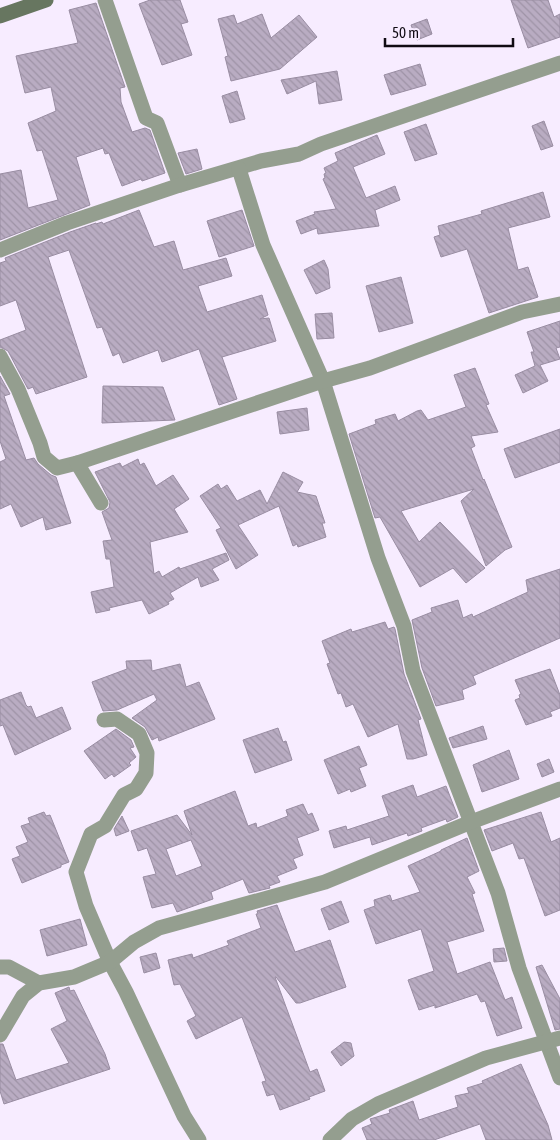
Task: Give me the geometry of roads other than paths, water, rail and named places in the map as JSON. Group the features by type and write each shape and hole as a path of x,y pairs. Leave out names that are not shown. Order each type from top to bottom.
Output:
{"street":[{"path":"0,16 46,0"},
{"path":"106,0 146,118 157,123 180,185"},
{"path":"0,250 67,223 180,185 261,161 299,154 322,144 560,63"},
{"path":"239,168 263,245 323,381 378,558 404,626 413,671 498,893 519,968 554,1040 560,1078"},
{"path":"0,356 18,389 44,457 57,468 323,381 370,368 522,312 560,304"},
{"path":"77,462 101,502"},
{"path":"104,720 117,719 139,734 147,752 146,773 136,788 124,795 105,826 91,834 76,872 86,906 110,962 184,1116 199,1140"},
{"path":"0,1035 23,996 39,983 74,976 110,962 134,942 159,928 325,882 471,822 560,789"},
{"path":"0,967 9,967 39,983"},
{"path":"330,1140 352,1119 378,1104 486,1058 554,1040"}]}
